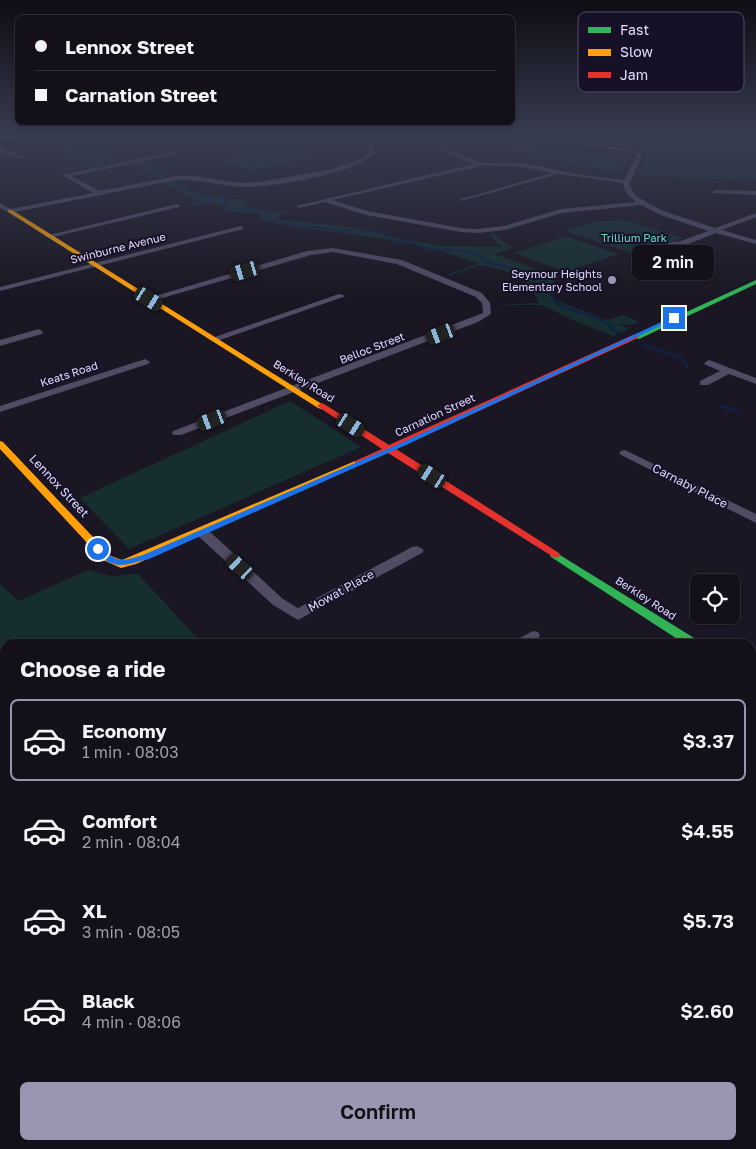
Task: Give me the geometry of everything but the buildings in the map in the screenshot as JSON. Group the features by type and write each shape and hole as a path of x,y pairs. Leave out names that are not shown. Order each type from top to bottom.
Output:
{"street":[{"path":"91,190 98,193"},
{"path":"5,208 116,190"},
{"path":"299,206 374,190"},
{"path":"463,200 499,190"},
{"path":"628,190 629,193 641,203 663,214 756,242"},
{"path":"715,192 756,192"},
{"path":"328,201 366,213 460,230 478,231 506,228 561,211 641,203"},
{"path":"49,236 177,206"},
{"name":"Berkley Road","path":"5,208 390,449 687,639"},
{"path":"664,246 683,243 756,215"},
{"name":"Swinburne Avenue","path":"0,289 241,228"},
{"name":"Belloc Street","path":"149,299 326,250 347,251 399,262 420,269 479,295 484,300 488,309 487,314 475,320 295,390 282,393 177,433"},
{"name":"Carnation Street","path":"121,564 146,557 390,449 756,282"},
{"path":"214,339 342,296"},
{"path":"0,343 40,332"},
{"name":"Keats Road","path":"0,410 145,362"},
{"path":"709,363 756,381"},
{"path":"704,383 729,370"},
{"name":"Lennox Street","path":"0,444 107,558 121,564"},
{"name":"Carnaby Place","path":"625,453 756,519"},
{"name":"Mowat Place","path":"202,532 278,602 298,614 417,550"}],"green space":[{"path":"177,190 190,190 202,195 246,200 248,208 277,212 292,209 276,219 359,228 405,240 444,246 502,247 489,234 493,233 512,248 494,254 554,275 552,299 607,320 623,315 640,322 632,325 618,324 629,329 613,336 572,320 542,305 495,305 539,303 533,291 521,278 502,270 481,265 449,276 447,275 478,264 439,251 398,241 263,222 258,213 229,212 218,204 189,204 199,201"},
{"name":"Trillium Park","path":"623,220 683,238 672,242 651,243 649,246 654,249 638,255 565,231 593,222"},
{"path":"566,236 618,254 566,272 514,253"},
{"path":"290,401 361,447 129,549 80,498"},
{"path":"88,570 111,576 138,574 198,639 0,639 0,584 19,601"}],"waterway":[{"path":"187,190 195,196 224,198 226,199 223,201 224,206 229,208 263,210 268,214 267,220 272,222 344,231 368,230 383,234 395,242 414,243 425,249 460,250 479,255 484,261 517,270 539,273 547,278 545,283 553,299 561,306 597,318"},
{"path":"593,317 604,321 617,333"},
{"path":"644,345 681,358 688,368"},
{"path":"720,406 739,411"}],"traffic: fast":[{"path":"636,337 756,282"},
{"path":"555,555 687,639"}],"traffic: slow":[{"path":"10,211 321,406"},
{"path":"0,444 107,558 121,564 132,561 358,463"}],"traffic: jam":[{"path":"358,463 636,337"},
{"path":"321,406 555,555"}],"place":[{"name":"Seymour Heights Elementary School","path":"612,280"}],"route":[{"path":"98,549 107,558 121,564 146,557 404,444 674,318"}]}
